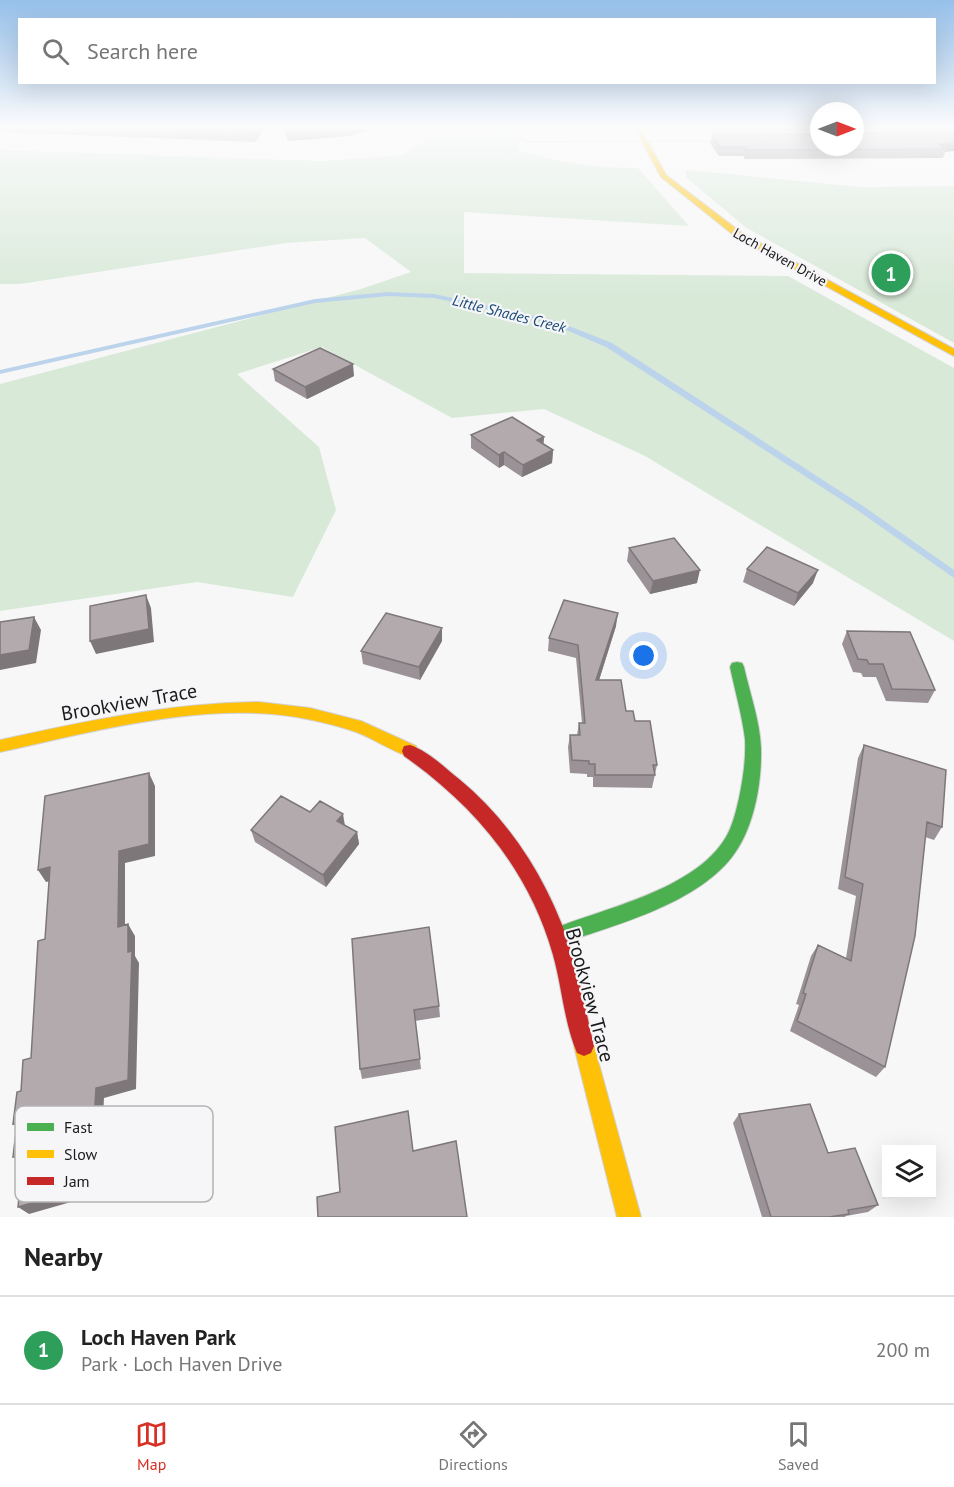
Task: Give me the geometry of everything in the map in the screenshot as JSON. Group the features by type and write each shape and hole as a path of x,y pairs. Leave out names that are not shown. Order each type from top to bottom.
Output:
{"street":[{"name":"Loch Haven Drive","path":"673,184 739,235 954,352"},
{"path":"557,936 624,913 686,885 724,853 739,825 751,786 753,747 737,667"},
{"name":"Brookview Trace","path":"0,746 164,712 252,706 296,710 370,729 402,744 434,765 490,818 528,872 557,936 629,1217"}],"green space":[{"path":"0,184 652,184 689,226 464,212 464,273 788,276 954,368 954,641 645,456 544,409 452,418 322,347 237,374 319,447 336,510 293,597 197,582 0,611 0,384 361,289 411,272 365,238 286,243 20,284 0,284"},
{"path":"694,184 954,186 954,343 745,227"}],"building":[{"path":"320,348 353,364 305,387 273,369"},
{"path":"512,417 544,437 537,440 553,450 523,465 504,452 499,455 471,435"},
{"path":"674,538 700,570 653,581 629,548"},
{"path":"767,547 818,570 798,593 747,569"},
{"path":"146,595 149,629 90,641 90,606"},
{"path":"564,600 618,613 596,680 621,680 626,711 633,711 635,721 650,721 657,765 653,765 655,775 595,775 595,764 589,764 589,761 572,760 570,735 580,735 579,723 585,723 578,645 549,638"},
{"path":"386,613 442,628 419,667 361,651"},
{"path":"34,617 29,650 0,655 0,622"},
{"path":"847,631 910,632 935,690 892,689 883,664 869,664 867,660 858,659"},
{"path":"864,745 946,770 942,827 927,822 915,936 885,1067 797,1021 818,945 851,961 863,884 845,877"},
{"path":"149,773 149,844 119,851 118,927 128,924 128,952 132,951 128,1080 96,1088 95,1106 15,1106 17,1092 21,1091 23,1060 31,1058 38,941 45,939 50,867 38,870 45,796"},
{"path":"281,796 310,812 320,801 343,814 337,821 357,832 323,875 251,830"},
{"path":"429,927 439,1006 414,1010 420,1059 360,1069 352,939"},
{"path":"810,1104 828,1153 855,1148 878,1205 848,1210 849,1214 829,1217 771,1217 739,1114"},
{"path":"408,1111 413,1151 456,1141 467,1217 318,1217 317,1197 340,1192 335,1127"},
{"path":"18,1202 35,1202 18,1207"}],"waterway":[{"name":"Little Shades Creek","path":"0,372 315,301 388,294 434,296 487,307 554,322 609,345 860,508 954,575"}],"traffic: fast":[{"path":"557,936 647,904 691,882 710,868 732,843 738,831 750,788 753,760 751,728 737,667"}],"traffic: slow":[{"path":"673,184 739,235 954,353"},
{"path":"0,746 156,715 208,709 259,708 310,714 361,727 410,751"},
{"path":"584,1046 629,1217"}],"traffic: jam":[{"path":"410,751 460,789 481,811 501,834 535,885 559,943 584,1046"}],"place":[{"name":"Loch Haven Park","path":"891,273"}]}
